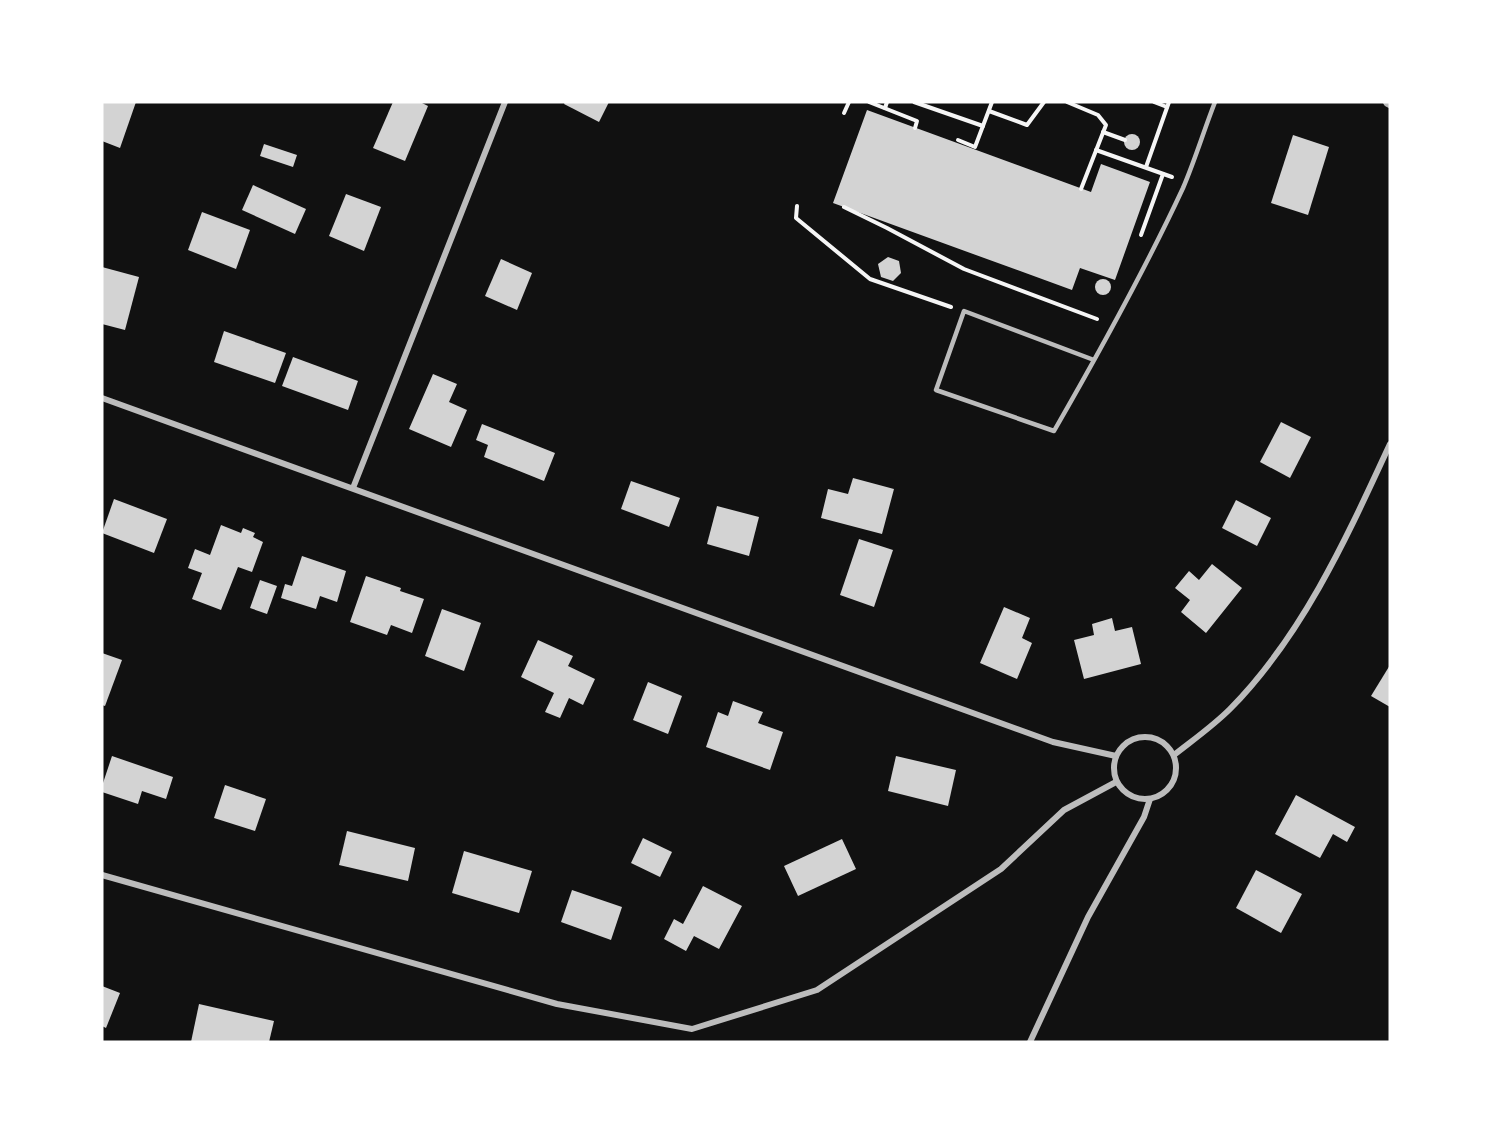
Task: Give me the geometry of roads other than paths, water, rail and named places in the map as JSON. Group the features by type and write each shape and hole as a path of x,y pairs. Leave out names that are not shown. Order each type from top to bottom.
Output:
{"street":[{"path":"353,488 505,102"},
{"path":"102,398 1053,742 1116,756"},
{"path":"1173,755 1232,707 1282,646 1337,554 1390,444"},
{"path":"1144,736 1155,738 1164,743 1173,755 1176,764 1173,781 1162,794 1150,799 1132,797 1116,782 1113,769 1116,756 1125,743 1144,736"},
{"path":"102,875 557,1004 692,1029 817,990 1001,869 1064,810 1116,782"},
{"path":"1030,1042 1088,917 1140,825 1150,799"}],"lane":[{"path":"1094,360 964,311 936,390 1054,431 1137,284 1185,182 1215,102"}]}
